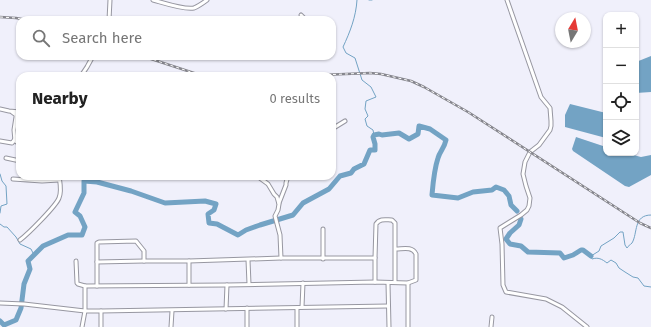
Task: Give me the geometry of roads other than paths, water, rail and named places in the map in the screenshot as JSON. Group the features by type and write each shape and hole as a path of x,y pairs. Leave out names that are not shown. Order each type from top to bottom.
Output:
{"street":[{"path":"109,16 110,0"},
{"path":"153,0 186,8 193,8 207,0"},
{"path":"507,0 541,97 550,108 552,121 550,130 539,145 530,152 525,162 524,180 530,198 529,206 521,215 500,228 504,284 506,292 546,299 562,306 587,327"},
{"path":"84,72 91,60"},
{"path":"0,110 16,113"},
{"path":"16,118 14,127 16,142"},
{"path":"336,127 345,121"},
{"path":"12,143 15,139"},
{"path":"0,142 16,144"},
{"path":"6,158 16,160"},
{"path":"20,240 28,234 57,202 60,194 59,180 28,180"},
{"path":"262,180 268,184 277,197 279,204"},
{"path":"281,258 280,235 275,216 278,210 279,201 283,196 287,180"},
{"path":"375,282 376,224 379,220 392,220 394,222 396,249 395,282"},
{"path":"323,229 323,259"},
{"path":"97,286 97,243 136,241 144,251 144,261"},
{"path":"76,261 77,283 85,286 375,282 408,283 416,280 416,254 411,249 396,249"},
{"path":"97,262 248,260 281,258 375,258"},
{"path":"248,260 249,284"},
{"path":"189,261 189,285"},
{"path":"302,307 303,283"},
{"path":"388,283 389,327"},
{"path":"408,283 408,327"},
{"path":"226,309 227,285"},
{"path":"82,327 85,311 85,286"},
{"path":"0,303 101,312 388,306"},
{"path":"246,308 247,327"},
{"path":"296,327 297,308"},
{"path":"171,327 172,311"},
{"path":"101,312 101,327"},
{"path":"491,327 492,317"}],"water":[{"path":"651,56 651,92 639,93 639,61"},
{"path":"570,104 603,112 603,137 565,127 565,115"},
{"path":"576,137 603,146 603,156 641,157 651,155 651,175 629,187 625,186 572,149"}],"waterway":[{"path":"357,0 352,24 343,47 346,53 355,58 362,80 371,87 376,97 366,101 365,109 368,116 365,119 367,126 373,130 374,135"},
{"path":"0,321 4,325 16,320 21,308 24,284 30,269 28,261 43,246 68,235 82,235 85,227 80,216 75,212 84,193 84,181 97,182 131,191 165,203 205,201 216,204 214,210 208,214 209,223 217,224 238,235 246,230 293,215 303,203 329,189 340,176 351,173 354,169 364,164 370,150 375,150 374,135 399,133 409,139 418,134 419,126 430,129 446,140 437,163 432,195 458,198 473,192 492,190 496,187 504,190 509,196 511,205 517,211"},
{"path":"0,174 2,181 6,186 7,204 1,206 0,213"},
{"path":"591,256 599,251 601,246 614,238 620,232 623,232 625,245 627,248 634,239 637,225 641,218 651,215"},
{"path":"521,219 519,225 506,239 510,244 521,246 528,252 560,253 564,258 581,250 591,256"},
{"path":"0,224 7,227 20,244 31,249 34,255"},
{"path":"591,257 592,259 600,259 607,263 611,260 616,263 619,268 633,277 638,278 644,286 651,287"}],"railway":[{"path":"0,17 16,18"},
{"path":"154,60 191,72"},
{"path":"336,74 381,74 411,81 424,87 468,112 640,223 651,228"}]}
